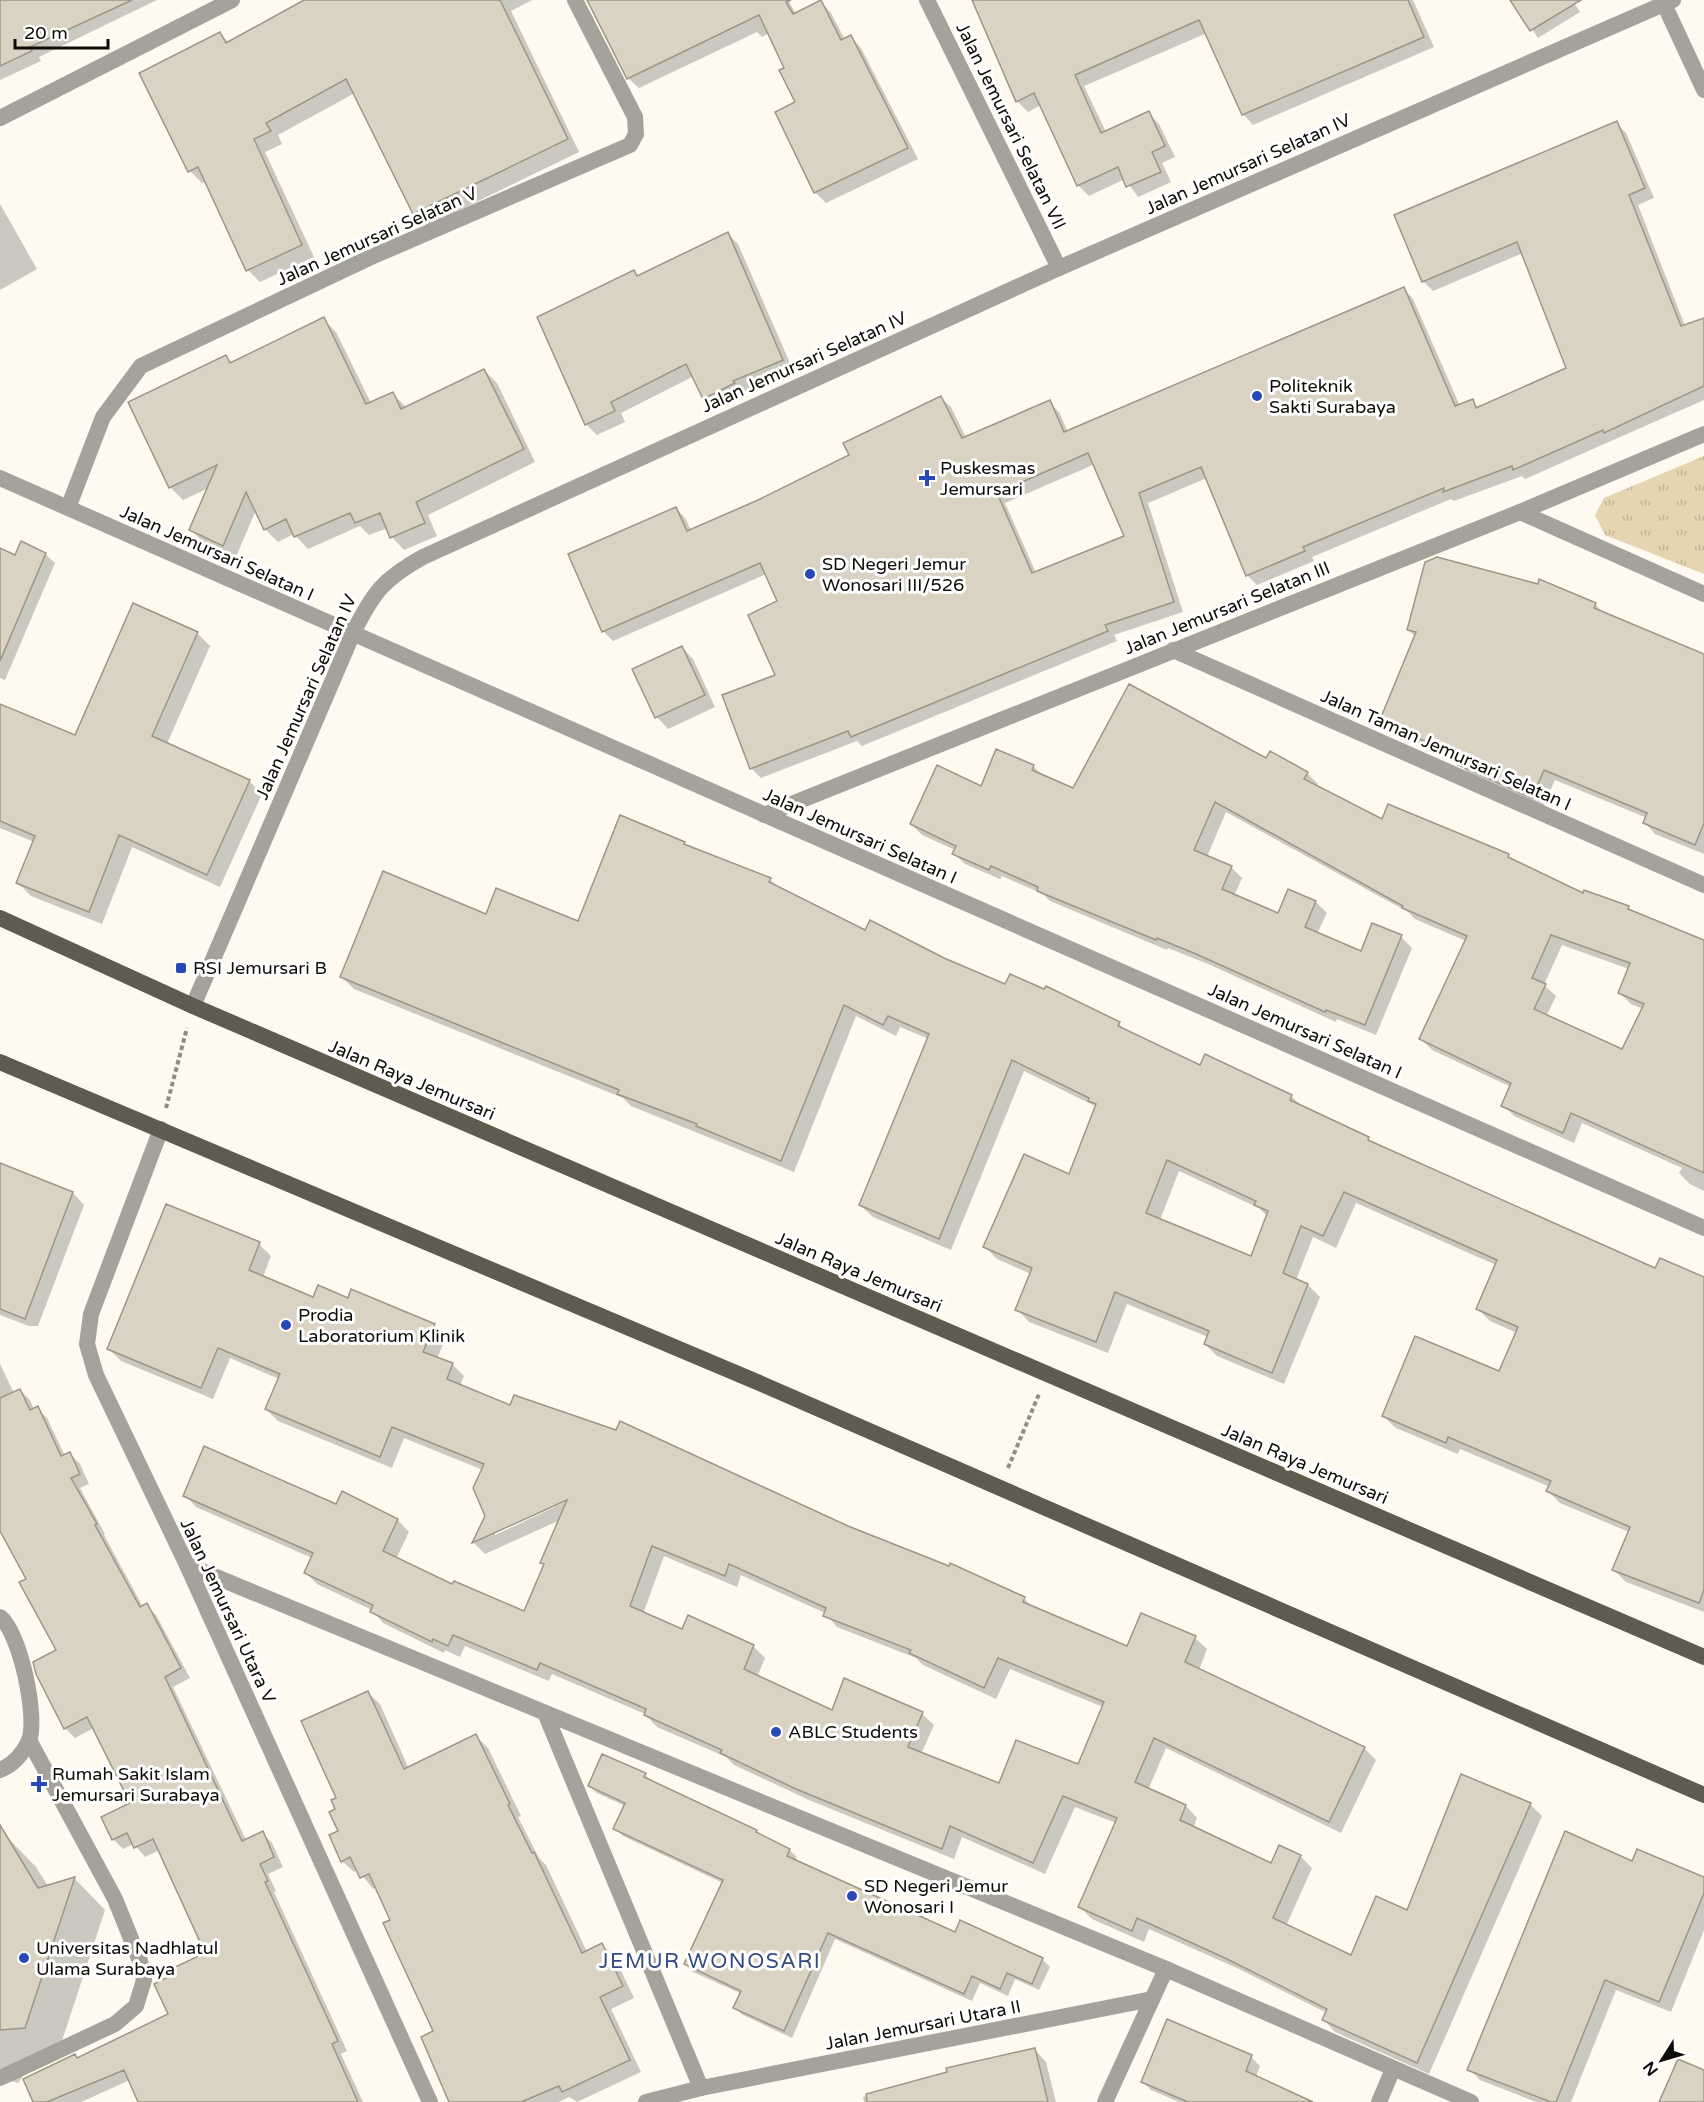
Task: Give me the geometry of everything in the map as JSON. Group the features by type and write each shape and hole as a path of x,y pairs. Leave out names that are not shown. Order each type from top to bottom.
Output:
{"main road":[{"name":"Jalan Raya Jemursari","path":"0,918 193,1006 1704,1657"},
{"path":"0,1062 764,1384 1704,1795"}],"street":[{"path":"0,118 232,0"},
{"name":"Jalan Jemursari Selatan V","path":"68,508 103,417 141,366 369,258 630,145 636,134 635,117 574,0"},
{"name":"Jalan Jemursari Selatan VII","path":"927,0 1059,268"},
{"path":"1669,2 1704,90"},
{"name":"Jalan Jemursari Selatan IV","path":"193,1006 353,633 371,597 396,572 423,557 1059,268 1669,2"},
{"name":"Jalan Jemursari Selatan III","path":"764,815 1520,512 1704,434"},
{"name":"Jalan Jemursari Selatan I","path":"0,478 1704,1228"},
{"path":"1520,512 1704,594"},
{"name":"Jalan Taman Jemursari Selatan I","path":"1173,650 1704,885"},
{"name":"Jalan Jemursari Utara V","path":"161,1129 91,1314 87,1344 96,1375 187,1565 430,2102"},
{"path":"187,1565 1166,1969 1472,2102"},
{"path":"0,1617 9,1626 19,1652 31,1714 29,1740 15,1761 0,1770"},
{"path":"544,1713 701,2088"},
{"path":"0,2078 115,2024 136,2006 144,1980 140,1961 115,1899 29,1740"},
{"path":"1105,2102 1166,1969"},
{"name":"Jalan Jemursari Utara II","path":"646,2102 701,2088 1152,1999"},
{"path":"1379,2102 1393,2069"}],"path":[{"path":"166,1106 186,1034"},
{"path":"1009,1466 1036,1403"}],"green space":[{"path":"1704,456 1704,574 1605,535 1595,515 1604,498"}],"building":[{"path":"0,0 132,0 30,47 32,51 0,66"},
{"path":"304,0 500,0 568,139 413,214 346,79 266,123 271,131 254,139 302,245 246,271 198,167 188,172 139,73 220,32 226,43"},
{"path":"587,0 791,0 786,2 793,14 821,0 841,40 851,35 908,148 814,193 775,112 795,102 779,70 784,68 759,15 627,79"},
{"path":"972,0 1408,0 1424,37 1242,115 1199,20 1075,75 1101,133 1149,111 1165,146 1152,152 1161,172 1126,187 1118,167 1077,186 1034,93 1016,102"},
{"path":"1510,0 1581,0 1530,31"},
{"path":"1617,121 1645,188 1629,195 1681,326 1704,318 1704,386 1604,433 1603,430 1513,470 1512,466 1443,492 1444,488 1303,547 1305,551 1246,576 1201,467 1139,493 1174,602 1105,625 1108,631 851,737 848,731 750,769 722,695 775,675 748,615 777,601 760,563 602,632 568,554 676,507 687,531 758,500 849,455 843,443 941,396 962,438 1050,400 1064,432 1404,287 1455,406 1473,399 1476,408 1566,368 1517,242 1422,282 1394,215","holes":["1088,453 1124,536 1032,573 997,493"]},
{"path":"728,232 783,360 733,381 735,383 703,399 686,364 611,402 615,411 585,425 537,317 634,270 637,276"},
{"path":"324,317 366,404 393,392 401,409 484,369 524,449 416,502 425,523 390,538 380,513 355,523 350,513 294,537 286,519 264,530 246,492 223,546 189,530 217,465 169,488 128,402 226,355 230,363"},
{"path":"21,541 46,553 0,661 0,548 15,555"},
{"path":"1437,557 1538,584 1539,579 1596,603 1594,608 1704,654 1704,823 1695,845 1643,823 1647,813 1544,770 1532,798 1458,765 1462,757 1379,722 1416,632 1407,630 1425,562"},
{"path":"133,603 198,632 152,736 250,780 207,875 119,835 89,912 16,883 35,836 0,821 0,704 75,735"},
{"path":"682,646 705,695 655,718 632,669"},
{"path":"1129,684 1266,758 1270,751 1308,772 1304,779 1382,819 1388,804 1509,854 1508,857 1583,893 1584,890 1629,906 1628,909 1704,940 1704,1173 1571,1113 1563,1133 1501,1106 1511,1083 1419,1039 1467,936 1402,908 1403,906 1215,802 1194,850 1232,866 1222,889 1278,913 1288,889 1316,901 1305,927 1361,951 1372,923 1402,935 1365,1025 1326,1010 1325,1012 1196,954 1037,891 1038,887 991,866 989,870 952,854 956,846 910,824 937,765 981,786 996,749 1034,765 1032,770 1073,788","holes":["1551,935 1630,963 1618,993 1644,1004 1622,1049 1534,1009 1546,984 1532,978"]},
{"path":"620,815 685,842 684,844 771,878 769,882 865,930 870,920 944,958 1005,984 1010,974 1044,989 1046,986 1120,1022 1118,1026 1200,1065 1205,1054 1292,1095 1290,1100 1369,1137 1368,1140 1655,1268 1660,1258 1704,1277 1704,1590 1699,1603 1612,1570 1630,1527 1546,1491 1551,1481 1448,1437 1446,1443 1382,1416 1415,1336 1499,1371 1518,1327 1476,1309 1497,1260 1344,1192 1323,1236 1301,1226 1283,1273 1308,1284 1272,1373 1204,1344 1209,1331 1115,1292 1096,1342 1015,1310 1032,1268 983,1247 1024,1154 1069,1174 1096,1104 1088,1101 1089,1098 1012,1060 939,1239 859,1205 929,1034 888,1016 883,1025 844,1005 781,1161 696,1126 697,1124 617,1094 619,1090 340,977 383,871 486,914 496,888 578,921","holes":["1167,1160 1256,1201 1254,1205 1268,1211 1251,1256 1146,1213"]},
{"path":"0,1163 73,1192 25,1319 0,1309"},
{"path":"166,1204 260,1242 249,1270 313,1297 318,1285 348,1298 351,1289 435,1324 423,1352 453,1363 447,1379 510,1405 514,1395 616,1430 620,1421 848,1526 949,1566 950,1563 1025,1597 1023,1602 1127,1646 1141,1613 1196,1636 1185,1662 1365,1747 1329,1822 1154,1738 1135,1782 1186,1805 1180,1820 1271,1863 1279,1845 1301,1855 1273,1918 1351,1955 1376,1896 1407,1910 1461,1774 1531,1803 1417,2063 1322,2020 1327,2009 1225,1958 1137,1918 1132,1931 1078,1907 1117,1818 1063,1796 1033,1863 950,1826 942,1849 796,1789 720,1753 722,1750 644,1715 646,1709 540,1663 537,1670 453,1635 448,1646 433,1639 432,1642 370,1612 373,1605 304,1573 313,1553 183,1496 204,1446 336,1504 342,1491 398,1519 383,1551 452,1584 454,1581 524,1611 544,1564 540,1563 567,1500 472,1543 485,1516 473,1488 484,1464 392,1427 380,1457 265,1409 280,1374 218,1348 201,1388 107,1349","holes":["652,1546 725,1576 729,1564 826,1608 823,1616 911,1650 909,1653 984,1688 998,1658 1104,1702 1078,1764 1016,1740 999,1783 908,1747 923,1712 844,1678 832,1710 744,1669 754,1645 688,1615 682,1629 630,1606"]},
{"path":"20,1389 30,1410 38,1406 61,1456 70,1452 80,1474 71,1478 97,1524 95,1525 140,1607 147,1603 181,1668 165,1677 242,1841 263,1831 274,1857 260,1864 268,1881 265,1882 338,2041 332,2044 358,2102 138,2102 124,2070 47,2102 33,2102 23,2079 75,2054 77,2058 168,2014 154,1984 174,1974 171,1969 205,1953 153,1839 134,1848 127,1833 112,1840 101,1817 130,1803 87,1717 64,1729 36,1674 33,1662 56,1650 19,1582 26,1579 0,1531 0,1398"},
{"path":"368,1691 404,1769 476,1734 510,1804 508,1805 532,1853 534,1852 582,1953 602,1943 623,1986 600,1997 630,2060 562,2092 559,2086 521,2102 449,2102 421,2037 433,2031 383,1923 390,1920 369,1874 360,1878 350,1857 341,1862 329,1835 338,1831 329,1812 335,1809 331,1800 336,1798 301,1721"},
{"path":"602,1754 646,1773 644,1777 757,1830 756,1832 790,1849 787,1856 955,1932 960,1920 1043,1958 1032,1984 1007,1973 1000,1989 972,1976 964,1994 828,1933 784,2031 733,2008 741,1991 684,1964 723,1880 613,1829 625,1803 588,1786"},
{"name":"Universitas Nadhlatul Ulama Surabaya","path":"0,1825 38,1888 75,1877 25,2028 0,2030"},
{"path":"1565,1831 1632,1861 1637,1849 1704,1877 1704,1893 1659,2002 1605,1980 1556,2102 1551,2102 1467,2070"},
{"path":"1167,2019 1252,2055 1246,2071 1313,2102 1188,2102 1141,2082"},
{"path":"1035,2048 1048,2102 867,2102 866,2094 947,2072 946,2068"},
{"path":"1678,2059 1704,2070 1704,2102 1659,2102"}],"place":[{"name":"Politeknik Sakti Surabaya","path":"1257,396"},
{"name":"Puskesmas Jemursari","path":"927,478"},
{"name":"SD Negeri Jemur Wonosari III/526","path":"810,574"},
{"name":"RSI Jemursari B","path":"181,968"},
{"name":"Prodia Laboratorium Klinik","path":"286,1325"},
{"name":"ABLC Students","path":"776,1732"},
{"name":"Rumah Sakit Islam Jemursari Surabaya","path":"39,1784"},
{"name":"SD Negeri Jemur Wonosari I","path":"852,1896"},
{"name":"Universitas Nadhlatul Ulama Surabaya","path":"24,1958"}],"district":[{"name":"JEMUR WONOSARI","path":"710,1961"}]}
